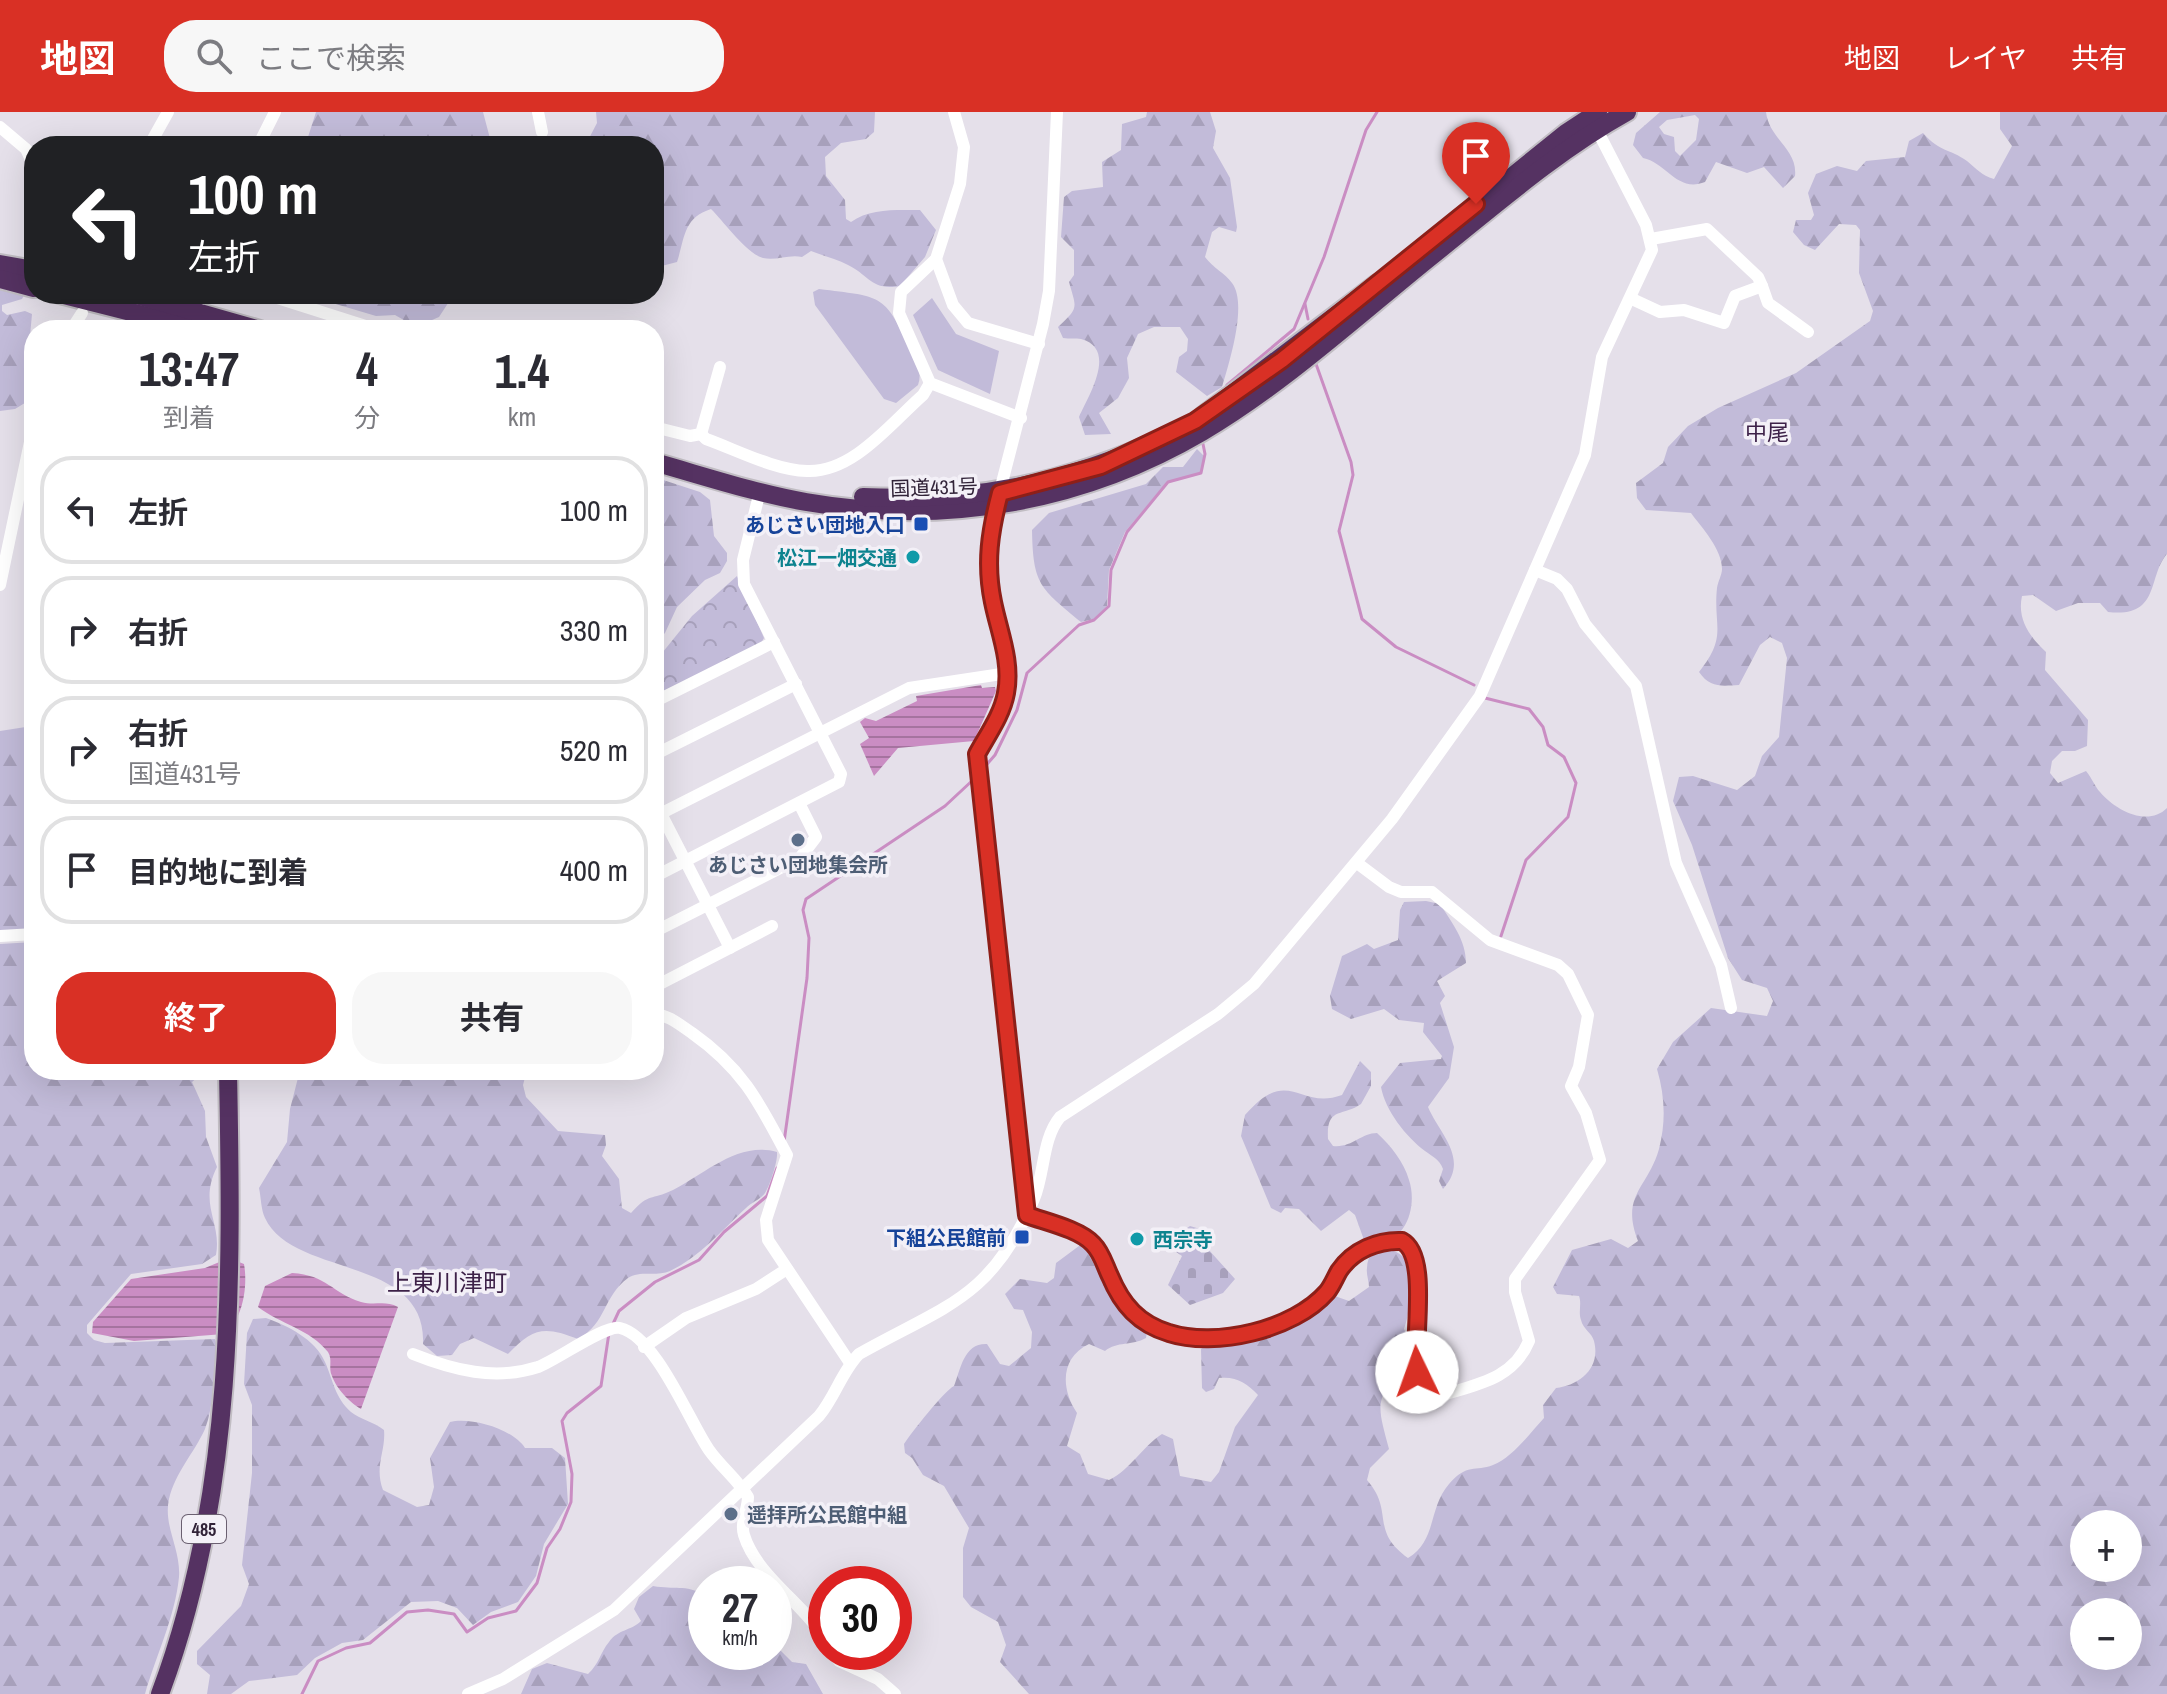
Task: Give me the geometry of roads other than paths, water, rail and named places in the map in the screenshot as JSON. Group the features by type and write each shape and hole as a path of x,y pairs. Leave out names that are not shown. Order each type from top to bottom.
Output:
{"highway":[{"name":"国道431号","path":"664,465 805,502 900,512 942,513 1105,479 1175,447 1221,420 1593,118 1627,112"},
{"path":"0,264 24,268"},
{"path":"0,279 24,285"},
{"path":"99,304 163,320"},
{"path":"168,304 225,320"},
{"name":"国道431号","path":"664,452 763,479 846,497 998,500"},
{"name":"485","path":"160,1694 181,1624 206,1517 222,1422 232,1243 228,1080"}],"street":[{"path":"155,136 168,112"},
{"path":"263,136 275,112"},
{"path":"538,112 542,132"},
{"path":"954,112 964,147 963,170 936,259 901,292 899,313 930,383 1021,418"},
{"path":"1027,1215 977,754 1000,715 1008,673 987,565 990,529 1039,344 1050,263 1057,112"},
{"path":"468,1694 503,1679 614,1610 819,1416 836,1393 850,1363 859,1354 948,1309 976,1289 997,1264 1027,1215 1039,1185 1050,1132 1060,1117 1238,999 1268,970 1357,863 1480,696 1585,455 1602,357 1651,256 1651,239 1593,118"},
{"path":"0,127 24,147"},
{"path":"1651,239 1707,229 1758,277 1768,303 1808,332"},
{"path":"936,259 953,305 968,323 1039,344"},
{"path":"1632,299 1660,312 1684,310 1724,323 1735,296 1762,286"},
{"path":"296,304 347,320"},
{"path":"78,320 82,313"},
{"path":"701,434 720,367"},
{"path":"701,434 706,439 787,468 808,471 826,469 851,458 923,395 930,383"},
{"path":"664,430 690,436 701,434"},
{"path":"0,585 24,471"},
{"path":"664,872 839,782 841,774 821,732 744,584 743,560 760,491"},
{"path":"1535,570 1567,589 1585,624 1636,686 1676,863 1721,965 1731,1008"},
{"path":"664,697 774,642"},
{"path":"664,811 909,688 1008,673"},
{"path":"664,750 796,684"},
{"path":"664,927 800,858 816,837 799,803"},
{"path":"664,826 730,948"},
{"path":"1027,1215 1091,1241 1130,1312 1141,1321 1169,1333 1201,1340 1235,1338 1311,1306 1328,1291 1341,1268 1353,1256 1380,1243 1402,1241 1413,1249 1418,1269 1415,1362 1424,1396 1433,1398 1488,1382 1513,1364 1529,1341 1515,1292 1515,1279 1600,1160 1584,1108 1571,1086 1582,1056 1586,1008 1564,969 1490,940 1432,892 1401,892 1389,887 1357,863"},
{"path":"664,982 772,926"},
{"path":"0,936 24,935"},
{"path":"664,1018 681,1025 731,1063 760,1103 783,1148 766,1220 768,1240 850,1363"},
{"path":"644,1347 686,1318 756,1289 787,1269"},
{"path":"413,1354 472,1372 515,1371 539,1367 568,1354 610,1328 627,1330 677,1388 710,1452 743,1488 748,1497 744,1535 772,1581 808,1614"},
{"path":"858,1670 878,1679 895,1694"}],"waterway":[{"path":"1227,385 1294,329 1324,257 1366,130 1377,112"},
{"path":"1305,304 1308,319"},
{"path":"1316,364 1351,462 1353,475 1339,531 1362,619 1396,647 1474,685"},
{"path":"982,770 995,755 1017,710 1027,673 1079,625 1094,620 1109,606 1111,570 1127,532 1168,482 1201,473 1205,454 1203,444"},
{"path":"1485,698 1529,709 1543,727 1548,745 1564,757 1576,783 1568,817 1526,860 1501,936"},
{"path":"784,1142 807,978 809,938 803,910 806,899 945,806 974,779"},
{"path":"612,1326 619,1311 655,1282 699,1260 724,1232 767,1196 777,1168"},
{"path":"302,1694 318,1661 346,1648 370,1643 407,1612 428,1610 454,1614 467,1632 488,1618 516,1611 537,1583 547,1548 560,1529 571,1502 572,1474 562,1421 567,1413 601,1386 609,1333"}],"place":[{"name":"あじさい団地入口","path":"921,524"},
{"name":"松江一畑交通","path":"913,557"},
{"name":"あじさい団地集会所","path":"798,840"},
{"name":"下組公民館前","path":"1022,1237"},
{"name":"西宗寺","path":"1137,1239"},
{"name":"遥拝所公民館中組","path":"731,1514"}],"district":[{"name":"中尾","path":"1767,432"},
{"name":"上東川津町","path":"447,1282"}]}
